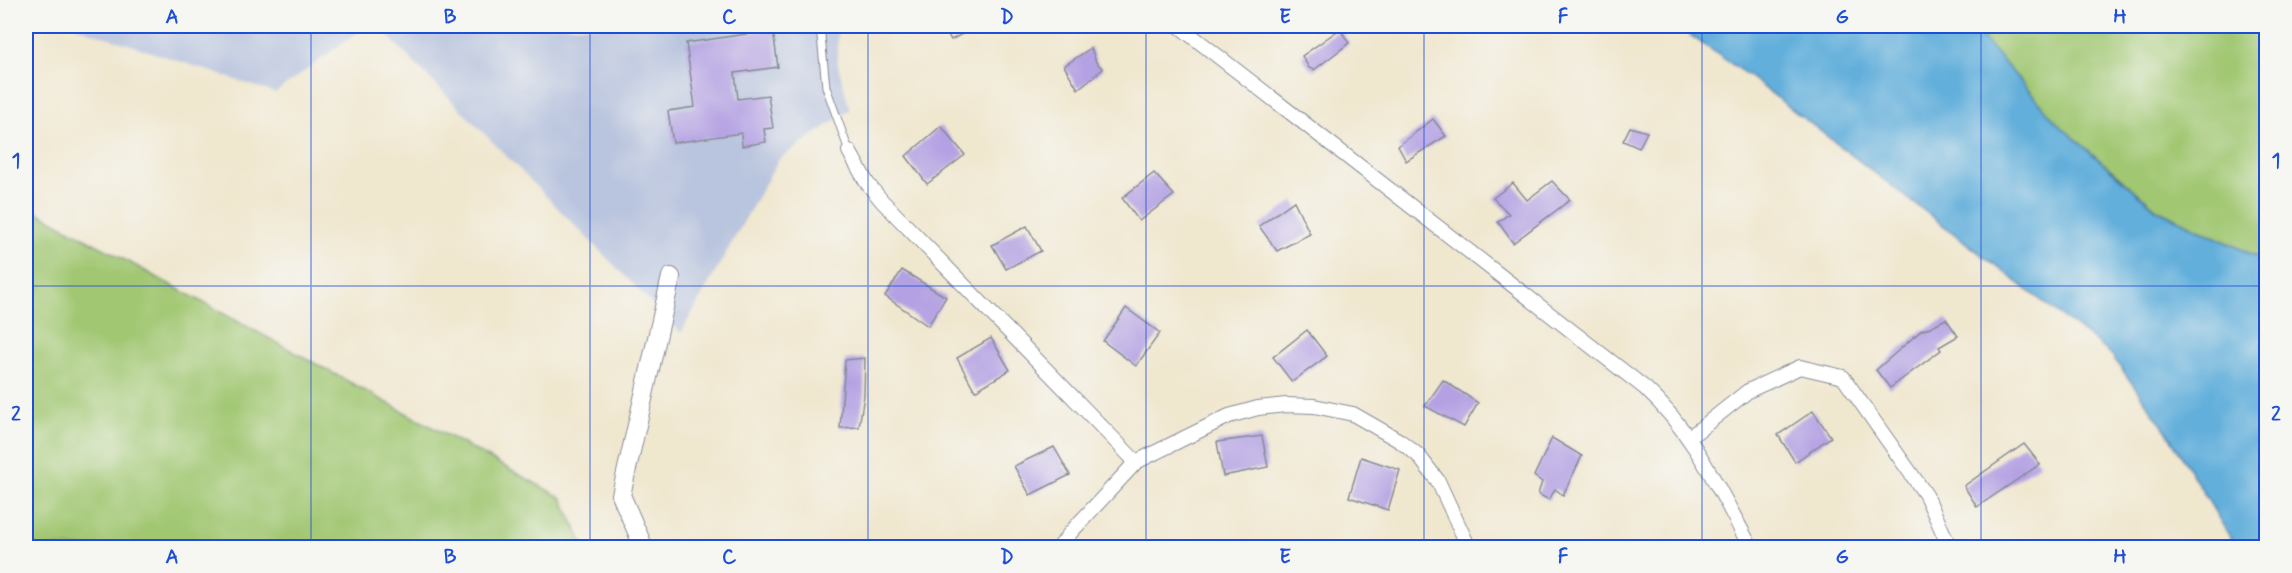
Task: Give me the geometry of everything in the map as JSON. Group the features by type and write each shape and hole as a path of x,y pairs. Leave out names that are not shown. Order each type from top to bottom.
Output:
{"street":[{"path":"1179,26 1646,388 1668,408 1690,437 1751,548"},
{"path":"849,151 867,183 882,201 1136,462"},
{"path":"644,548 621,495 671,278"},
{"path":"1690,437 1749,391 1800,367 1843,377 1926,495 1950,548"},
{"path":"1059,548 1136,462 1212,423 1243,411 1286,405 1314,406 1353,414 1390,434 1424,462 1438,481 1469,548"}],"lane":[{"path":"820,26 826,87 849,151"}],"shaded area":[{"path":"73,26 366,26 275,93"},
{"path":"378,26 837,26 838,65 850,110 779,159 681,333"}],"green space":[{"path":"1972,26 2266,26 2266,261 2157,209 2058,124"},
{"path":"26,206 562,498 584,547 26,547"}],"water":[{"path":"1677,26 1972,26 2058,124 2156,209 2266,261 2266,547 2236,547 2167,432 2111,354 1750,77"}],"building":[{"path":"943,26 977,26 951,40"},
{"path":"1340,29 1349,43 1314,70 1309,68 1302,56"},
{"path":"773,30 778,67 735,73 738,99 768,95 773,128 764,129 766,142 742,146 741,133 673,143 668,111 695,107 686,43"},
{"path":"1091,48 1096,62 1103,69 1078,89 1064,66"},
{"path":"1433,119 1446,136 1406,161 1398,146"},
{"path":"941,126 965,155 927,184 906,156"},
{"path":"1630,127 1647,132 1639,148 1623,141"},
{"path":"1154,173 1174,195 1139,221 1122,198"},
{"path":"1552,181 1570,200 1513,243 1498,222 1509,214 1493,198 1513,183 1527,200"},
{"path":"1294,201 1310,234 1277,251 1259,226"},
{"path":"1027,226 1041,251 1006,269 992,245"},
{"path":"902,270 946,297 928,326 885,296"},
{"path":"1126,308 1160,333 1136,366 1103,341"},
{"path":"1946,319 1958,336 1939,347 1941,350 1890,388 1876,370 1923,329"},
{"path":"1307,330 1327,356 1292,382 1273,357"},
{"path":"991,338 1010,370 975,391 957,358"},
{"path":"865,358 864,395 859,427 840,428 845,360"},
{"path":"1443,380 1478,403 1464,427 1425,406"},
{"path":"1813,411 1831,437 1795,462 1778,435"},
{"path":"1262,436 1268,467 1223,476 1217,442"},
{"path":"1552,438 1582,456 1563,495 1555,489 1549,500 1538,494 1542,482 1534,476"},
{"path":"2024,444 2040,464 1977,507 1964,486"},
{"path":"1054,447 1070,475 1030,495 1014,466"},
{"path":"1361,457 1400,470 1388,510 1349,497"}]}
